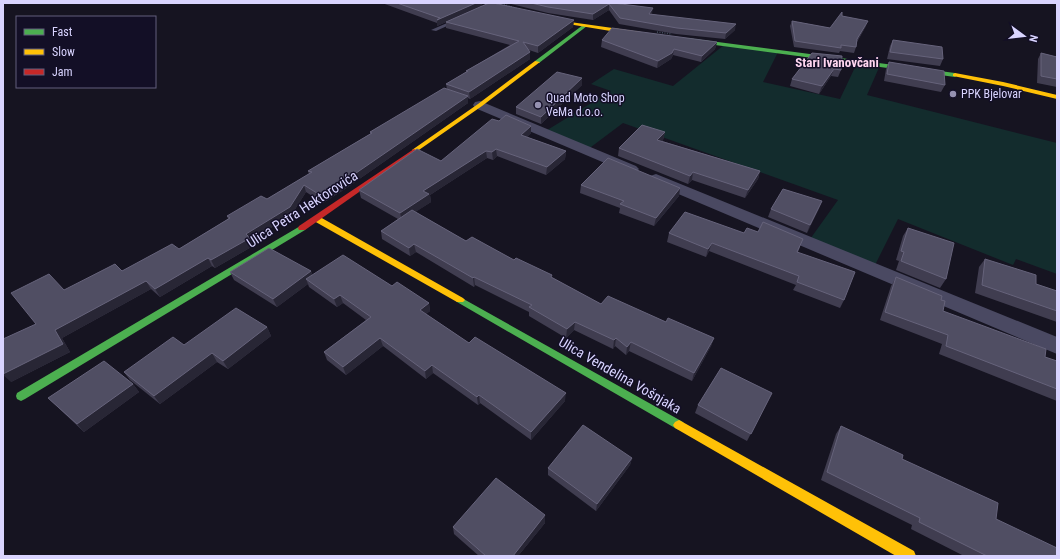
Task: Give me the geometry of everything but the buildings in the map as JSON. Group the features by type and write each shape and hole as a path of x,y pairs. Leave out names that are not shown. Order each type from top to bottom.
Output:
{"street":[{"path":"563,21 585,26 652,35"},
{"name":"Ulica Petra Hektorovića","path":"21,396 317,219 480,105 585,26"},
{"path":"675,39 888,64 948,73 997,82 1057,97"},
{"path":"480,105 1057,346"},
{"name":"Ulica Vendelina Vošnjaka","path":"317,219 908,556"}],"lane":[{"path":"434,30 462,18"}],"green space":[{"path":"724,45 778,52 763,82 840,99 858,61 881,63 867,95 1057,143 1057,274 1016,259 1013,265 898,219 873,269 808,242 838,200 623,123 587,150 544,132 611,91 591,84 614,69 673,86"}],"traffic: fast":[{"path":"537,62 585,26"},
{"path":"687,40 955,75"},
{"path":"21,396 302,228"},
{"path":"460,300 679,425"}],"traffic: slow":[{"path":"570,23 641,34"},
{"path":"414,151 480,105 537,62"},
{"path":"955,75 1003,84 1057,97"},
{"path":"317,219 460,300"},
{"path":"679,425 909,556"}],"traffic: jam":[{"path":"302,228 414,151"}],"place":[{"name":"PPK Bjelovar","path":"953,94"},
{"name":"Quad Moto Shop VeMa d.o.o.","path":"538,105"}],"district":[{"name":"Stari Ivanovčani","path":"837,62"}]}
